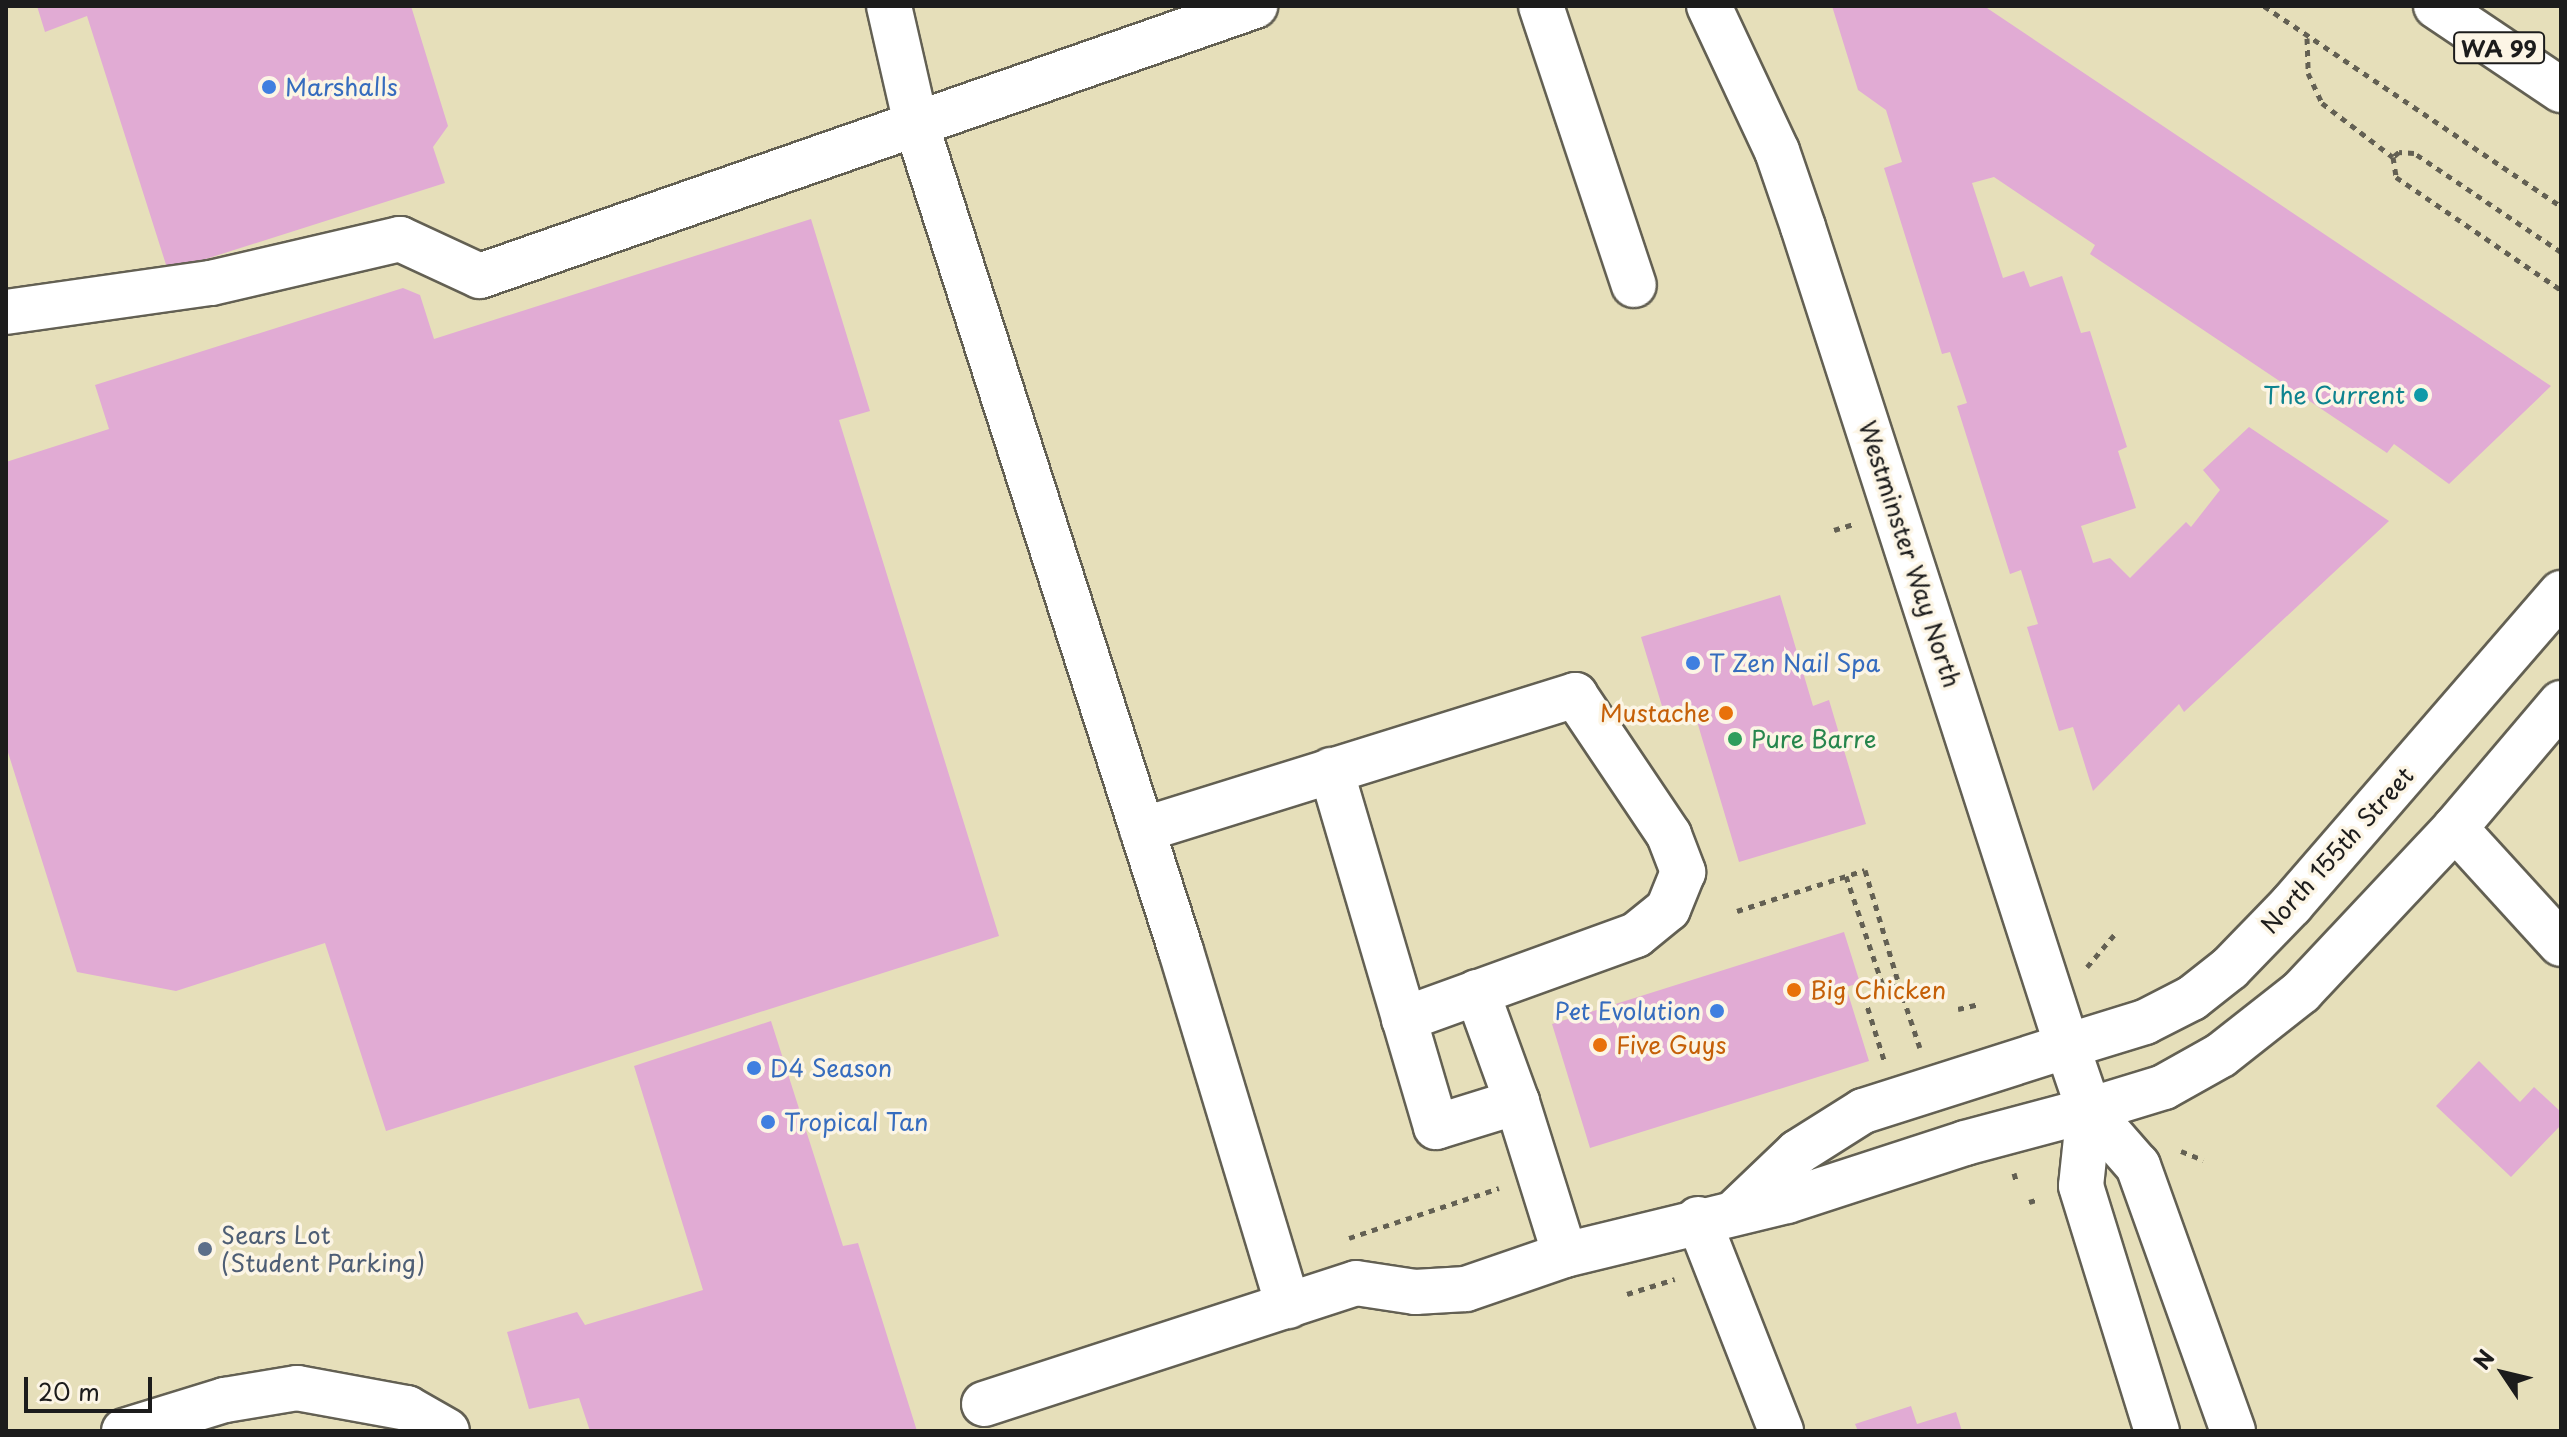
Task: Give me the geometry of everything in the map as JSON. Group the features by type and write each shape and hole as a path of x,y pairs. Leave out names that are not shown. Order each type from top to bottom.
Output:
{"main road":[{"path":"889,6 916,124 1142,830 1288,1306"},
{"path":"6,312 211,283 400,239 480,276 1255,6"},
{"path":"1541,6 1634,285"},
{"name":"Westminster Way North","path":"1709,6 1777,151 1798,212 1968,727 2089,1110 2138,1166 2233,1431"},
{"name":"WA 99","path":"2436,6 2561,90"},
{"name":"North 155th Street","path":"1717,1215 1798,1152 1863,1111 2145,1022 2192,998 2230,968 2291,905 2561,593"},
{"path":"1142,830 1575,695 1669,835 1683,872 1668,909 1636,935 1404,1019"},
{"path":"984,1404 1356,1283 1444,1294 1565,1255 1717,1215 1787,1201 1965,1143 2164,1087 2221,1055 2301,992 2455,828 2561,703"},
{"path":"1331,770 1436,1127 1517,1102"},
{"path":"2455,828 2561,944"},
{"path":"1477,992 1517,1102 1565,1255"},
{"name":"Westminster Way North","path":"2089,1110 2081,1186 2157,1431"},
{"path":"1717,1215 1781,1431"},
{"path":"141,1429 225,1400 297,1388 407,1408 447,1431"}],"path":[{"path":"2264,6 2561,206"},
{"path":"2307,37 2308,73 2322,103 2393,157 2396,177 2561,290"},
{"path":"2393,157 2399,152 2414,153 2561,252"},
{"path":"1737,911 1865,870 1924,1058"},
{"path":"1846,876 1884,989"},
{"path":"2087,968 2114,935"},
{"path":"1887,1068 1864,996 1899,985"},
{"path":"1958,1009 1979,1004"},
{"path":"2181,1151 2203,1160"}],"building":[{"path":"37,6 411,6 448,126 433,147 445,183 168,271 87,16 45,32"},
{"name":"The Current","path":"1832,6 1984,6 2551,386 2449,484 2394,444 2387,453 2090,254 2095,245 1994,177 1972,183 2003,278 2024,271 2030,287 2062,276 2081,333 2090,331 2127,447 2118,451 2136,508 2081,526 2093,563 2110,558 2130,578 2186,522 2191,527 2220,490 2203,470 2249,427 2389,521 2184,712 2179,704 2093,791 2073,727 2059,731 2027,627 2038,624 2021,570 2010,574 1957,406 1967,403 1950,352 1942,354 1884,168 1902,162 1886,110 1858,90"},
{"path":"811,219 870,411 839,420 999,936 386,1131 325,943 176,991 77,972 6,746 6,462 109,429 95,385 403,288 420,295 434,339"},
{"path":"1780,595 1813,706 1829,700 1866,824 1739,862 1693,708 1665,716 1641,637"},
{"path":"1844,932 1860,983 1846,987 1869,1061 1590,1148 1552,1024"},
{"path":"771,1021 843,1246 858,1243 917,1431 590,1431 579,1398 529,1409 507,1332 577,1312 585,1325 703,1290 634,1066"},
{"path":"2479,1061 2520,1102 2534,1087 2561,1112 2561,1125 2511,1177 2436,1106"},
{"path":"1911,1406 1917,1424 1956,1412 1962,1431 1858,1431 1855,1424"}],"place":[{"name":"Marshalls","path":"269,87"},
{"name":"The Current","path":"2421,395"},
{"name":"T Zen Nail Spa","path":"1693,663"},
{"name":"Mustache","path":"1726,713"},
{"name":"Pure Barre","path":"1735,739"},
{"name":"Big Chicken","path":"1794,990"},
{"name":"Pet Evolution","path":"1717,1011"},
{"name":"Five Guys","path":"1600,1045"},
{"name":"D4 Season","path":"754,1068"},
{"name":"Tropical Tan","path":"768,1122"},
{"name":"Sears Lot (Student Parking)","path":"205,1249"}]}
